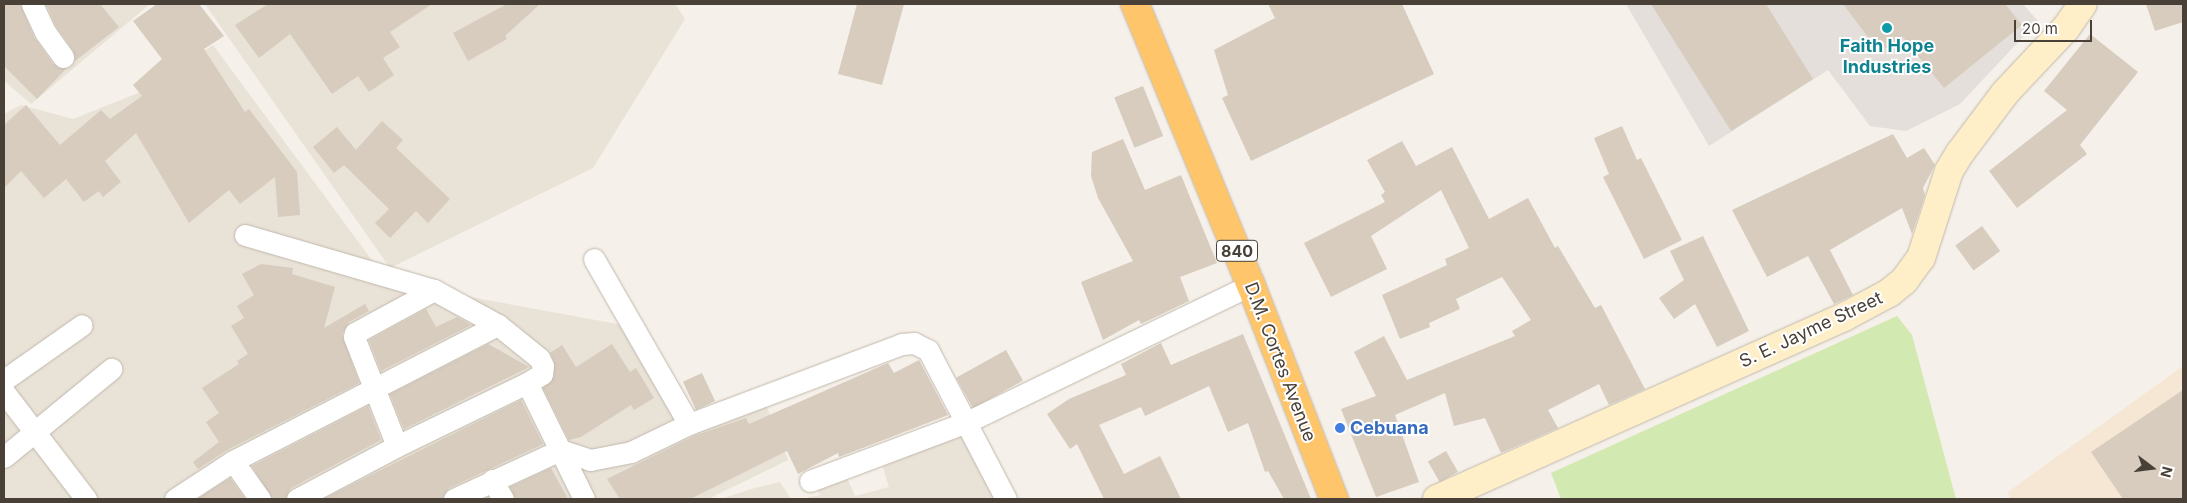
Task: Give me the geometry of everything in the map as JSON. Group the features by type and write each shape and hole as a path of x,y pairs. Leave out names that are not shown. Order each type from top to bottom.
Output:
{"highway":[{"name":"D.M. Cortes Avenue","path":"1135,4 1251,285 1334,499"}],"street":[{"path":"32,4 45,32 63,56"},
{"name":"S. E. Jayme Street","path":"1437,499 1844,317 1889,293 1904,281 1921,258 1949,171 1960,153 2006,93 2066,28 2083,4"},
{"path":"244,235 434,290 498,325 539,358 543,366 542,374 527,383 397,446 297,499"},
{"path":"594,259 689,424"},
{"path":"810,481 967,422 1251,285"},
{"path":"397,446 354,342 355,333 434,290"},
{"path":"4,380 82,325"},
{"path":"175,499 233,461 371,387 498,325"},
{"path":"454,499 560,450 590,460 630,452 689,424 902,344 914,343 928,350 1006,499"},
{"path":"4,457 112,369"},
{"path":"527,383 584,499"},
{"path":"4,392 86,499"},
{"path":"233,461 260,499"},
{"path":"492,480 503,499"}],"shaded area":[{"path":"4,4 150,4 31,104 4,81"},
{"path":"205,4 675,4 685,19 593,168 390,268"},
{"path":"1626,4 2023,4 2038,21 1960,104 1906,131 1870,126 1828,70 1709,146"},
{"path":"213,45 388,282 623,325 687,428 764,400 788,460 708,499 4,499 4,114 21,105 73,119 143,91"},
{"path":"2183,366 2183,499 2010,499 2008,492"},
{"path":"968,434 994,499 801,499 820,495 814,485 844,471 855,496 889,487 880,458 916,443"},
{"path":"780,482 791,499 724,498 755,488"}],"green space":[{"path":"1897,316 1912,335 1956,499 1561,499 1551,473"}],"building":[{"path":"4,4 20,4 34,37 53,64 66,69 37,99 4,66"},
{"path":"46,4 100,4 119,27 75,61 73,50 56,26"},
{"path":"157,4 199,4 224,36 204,49 245,112 249,109 297,172 300,215 278,217 275,177 240,204 229,190 189,223 136,133 105,161 121,182 103,197 99,191 84,202 66,179 44,198 21,171 4,188 4,125 26,105 60,145 101,110 110,119 142,96 133,85 162,59 133,21"},
{"path":"268,4 432,4 390,32 400,47 383,58 394,75 369,92 358,76 332,94 290,34 259,58 235,25"},
{"path":"507,4 540,4 505,36 507,39 468,61 453,33"},
{"path":"857,4 904,4 882,85 838,74"},
{"path":"1268,4 1402,4 1434,74 1251,161 1222,98 1228,95 1214,50 1275,18"},
{"path":"1651,4 1766,4 1813,79 1731,131"},
{"path":"1843,4 2005,4 2022,25 1944,88 1902,36 1880,53"},
{"path":"2146,4 2183,4 2183,22 2155,31"},
{"path":"2090,34 2138,72 2080,145 2087,154 2017,208 1989,171 2067,110 2044,91"},
{"path":"1143,86 1163,136 1134,148 1114,98"},
{"path":"382,121 403,140 396,148 450,199 428,223 416,211 390,238 375,223 389,209 344,165 334,173 313,147 337,127 356,150"},
{"path":"1622,126 1637,160 1641,158 1682,240 1644,259 1603,177 1609,174 1594,138"},
{"path":"1893,134 1907,158 1924,148 1935,165 1923,188 1925,195 1912,234 1902,208 1830,250 1853,295 1834,304 1808,256 1767,277 1732,210"},
{"path":"1123,139 1145,190 1181,175 1217,263 1180,277 1189,301 1141,324 1139,320 1103,340 1081,282 1133,261 1098,198 1091,176 1092,152"},
{"path":"1402,141 1416,166 1452,147 1489,219 1528,198 1555,248 1558,246 1595,308 1601,305 1645,389 1609,405 1599,384 1548,410 1558,428 1501,453 1485,418 1454,426 1445,393 1395,415 1419,482 1376,497 1341,409 1376,396 1354,352 1384,336 1407,380 1515,336 1512,331 1531,320 1502,277 1456,299 1460,309 1429,323 1430,327 1400,339 1382,295 1447,265 1445,259 1469,248 1441,190 1371,236 1387,269 1331,297 1304,243 1385,202 1381,195 1385,192 1367,160"},
{"path":"1982,226 2000,251 1974,270 1955,245"},
{"path":"1703,236 1749,331 1717,347 1695,304 1674,319 1659,298 1684,280 1670,251"},
{"path":"261,264 293,268 292,274 335,287 324,328 365,304 369,311 349,322 342,334 359,383 227,450 198,469 193,462 219,442 206,422 219,413 202,388 239,364 237,361 248,354 231,326 244,318 237,306 254,295 242,274"},
{"path":"426,309 436,327 457,317 471,325 381,371 369,340"},
{"path":"1243,334 1311,499 1284,499 1268,471 1265,472 1248,423 1228,432 1209,386 1145,416 1141,407 1099,425 1124,474 1160,456 1181,499 1104,499 1077,444 1070,449 1047,414 1069,399 1126,375 1121,364 1161,343 1171,365"},
{"path":"488,344 529,367 404,429 390,394"},
{"path":"612,344 630,372 636,368 654,398 634,410 631,405 581,437 569,440 543,388 554,376 554,361 550,353 562,345 576,367"},
{"path":"1006,350 1023,381 973,408 956,378"},
{"path":"919,360 948,415 839,457 838,453 798,474 787,451 690,499 620,499 607,479 694,436 746,418 749,424 888,363 894,373"},
{"path":"702,373 715,401 696,410 683,382"},
{"path":"2183,390 2183,499 2123,499 2091,452"},
{"path":"521,400 543,444 449,488 442,499 325,498"},
{"path":"368,406 381,440 291,488 285,499 272,499 252,466"},
{"path":"1446,451 1458,472 1440,482 1428,462"},
{"path":"551,468 568,499 515,499 510,487"},
{"path":"230,478 245,499 197,499"}],"place":[{"name":"Faith Hope Industries","path":"1887,28"},
{"name":"Cebuana","path":"1340,428"}]}
